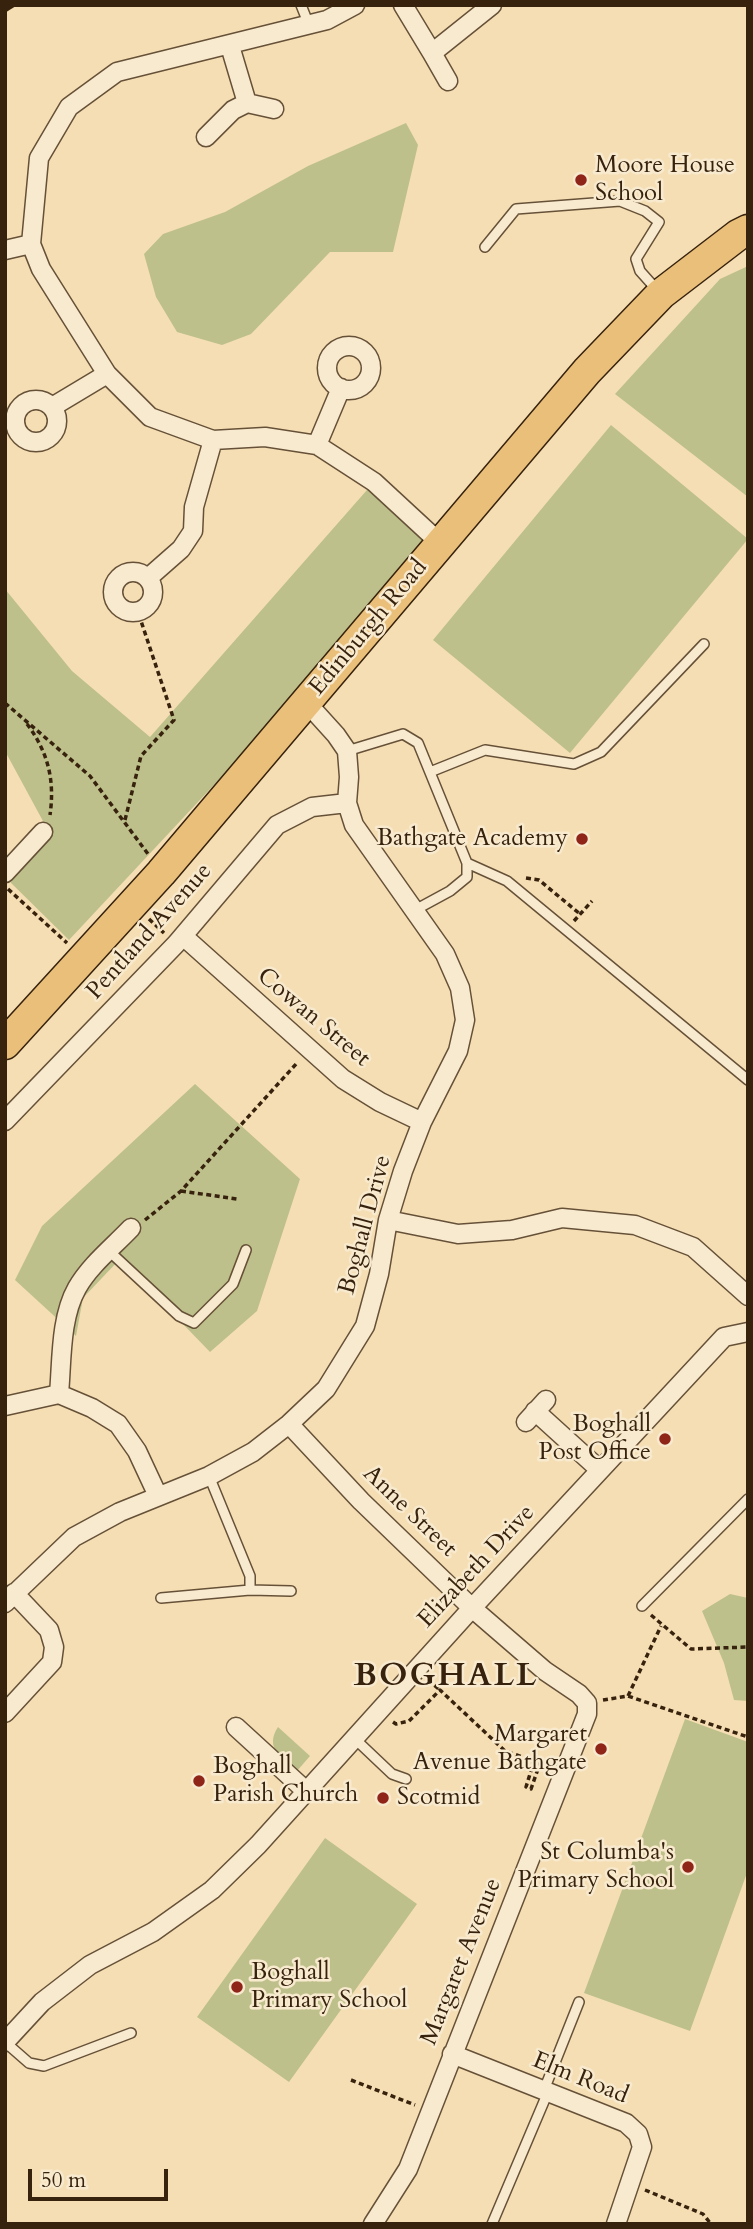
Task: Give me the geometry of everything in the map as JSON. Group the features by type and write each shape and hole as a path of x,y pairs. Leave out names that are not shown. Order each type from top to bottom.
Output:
{"main road":[{"name":"Edinburgh Road","path":"5,1044 161,873 587,371 661,294 748,230"}],"street":[{"path":"355,5 327,20 117,72 69,107 39,158 31,244 41,269 107,374 150,417 213,440 265,437 317,445 374,482 440,543"},
{"path":"403,5 448,81"},
{"path":"432,53 492,5"},
{"path":"230,46 247,103"},
{"path":"206,137 233,110 247,103 274,109"},
{"path":"5,250 31,244"},
{"path":"52,407 107,374"},
{"path":"317,445 341,388"},
{"path":"148,578 181,550 192,531 194,507 213,440"},
{"path":"130,572 148,578 152,584 152,597 144,609 138,612 119,607 112,589 118,578 130,572"},
{"path":"307,703 336,734 347,751"},
{"name":"Boghall Drive","path":"5,1713 52,1662 54,1647 49,1630 10,1598 74,1537 120,1512 209,1476 253,1452 289,1424 326,1389 365,1326 379,1274 388,1220 422,1122 458,1051 465,1020 460,988 445,954 354,825 347,803 347,751"},
{"name":"Pentland Avenue","path":"5,1121 179,940 278,825 312,807 347,803"},
{"path":"5,873 43,832"},
{"name":"Cowan Street","path":"179,940 343,1079 380,1102 422,1122"},
{"path":"388,1220 458,1234 512,1230 562,1218 635,1225 693,1247 748,1296"},
{"path":"58,1394 69,1307 89,1272 131,1228"},
{"name":"Elizabeth Drive","path":"5,2042 42,2002 90,1965 153,1932 212,1890 258,1845 472,1608 724,1337 748,1332"},
{"path":"5,1406 58,1394 92,1408 118,1424 137,1451 159,1496"},
{"path":"536,1411 600,1470"},
{"name":"Anne Street","path":"289,1424 361,1501 472,1608 545,1671 579,1693 587,1708"},
{"name":"Margaret Avenue","path":"373,2224 408,2169 587,1708"},
{"path":"236,1727 306,1791"},
{"name":"Elm Road","path":"452,2054 626,2123 638,2134 642,2147 616,2224"}],"lane":[{"path":"301,5 309,25"},
{"path":"485,247 516,209 620,201 645,211 659,222 636,260 640,271 661,294"},
{"path":"430,772 485,750 574,764 601,752 704,644"},
{"path":"347,751 403,734 418,743 467,863 467,877 450,891 415,910"},
{"path":"467,863 507,881 748,1080"},
{"path":"109,1251 179,1316 194,1323 233,1284 246,1250"},
{"path":"209,1476 250,1576 250,1590"},
{"path":"642,1606 748,1499"},
{"path":"161,1598 250,1590 291,1591"},
{"path":"354,1738 392,1774 405,1779"},
{"path":"492,2224 579,2001"},
{"path":"5,2042 29,2063 44,2066 131,2033"}],"path":[{"path":"125,821 141,756 174,720 138,612"},
{"path":"5,703 90,776 161,873"},
{"path":"22,717 43,747 50,765 52,801 50,819 43,832"},
{"path":"539,880 580,914"},
{"path":"5,887 83,959"},
{"path":"566,930 592,901"},
{"path":"133,904 179,940"},
{"path":"131,1228 157,1213 181,1191 308,1051"},
{"path":"181,1191 237,1199"},
{"path":"642,1606 691,1649 748,1647"},
{"path":"628,1696 662,1626"},
{"path":"380,1709 396,1724 409,1721 438,1688 505,1751 564,1771"},
{"path":"587,1708 628,1696 748,1737"},
{"path":"534,1761 526,1787 531,1789 540,1763"},
{"path":"351,2080 430,2111"},
{"path":"658,2196 703,2214 711,2224"}],"green space":[{"path":"406,123 418,145 393,252 330,252 251,334 222,345 177,332 156,297 144,254 163,234 225,212 308,166"},
{"path":"748,266 748,497 615,394 720,279"},
{"path":"611,425 748,539 570,753 433,640"},
{"path":"374,482 440,543 69,940 8,880 50,834 5,751 5,589 72,671 150,737"},
{"path":"195,1084 300,1179 257,1311 210,1352 120,1259 83,1298 76,1336 15,1280 42,1226"},
{"path":"730,1594 748,1598 748,1701 734,1700 724,1663 702,1611"},
{"name":"St Columba's Primary School","path":"685,1719 748,1742 748,1870 690,2031 584,1993"},
{"path":"278,1727 310,1756 297,1771 274,1747 274,1734"},
{"path":"325,1838 417,1904 289,2082 197,2017"}],"railway":[{"path":"5,10 13,5"}],"place":[{"name":"Moore House School","path":"581,180"},
{"name":"Bathgate Academy","path":"582,839"},
{"name":"Boghall Post Office","path":"665,1439"},
{"name":"Margaret Avenue Bathgate","path":"601,1749"},
{"name":"Boghall Parish Church","path":"199,1781"},
{"name":"Scotmid","path":"383,1798"},
{"name":"St Columba's Primary School","path":"688,1867"},
{"name":"Boghall Primary School","path":"237,1987"}],"district":[{"name":"BOGHALL","path":"446,1678"}]}
